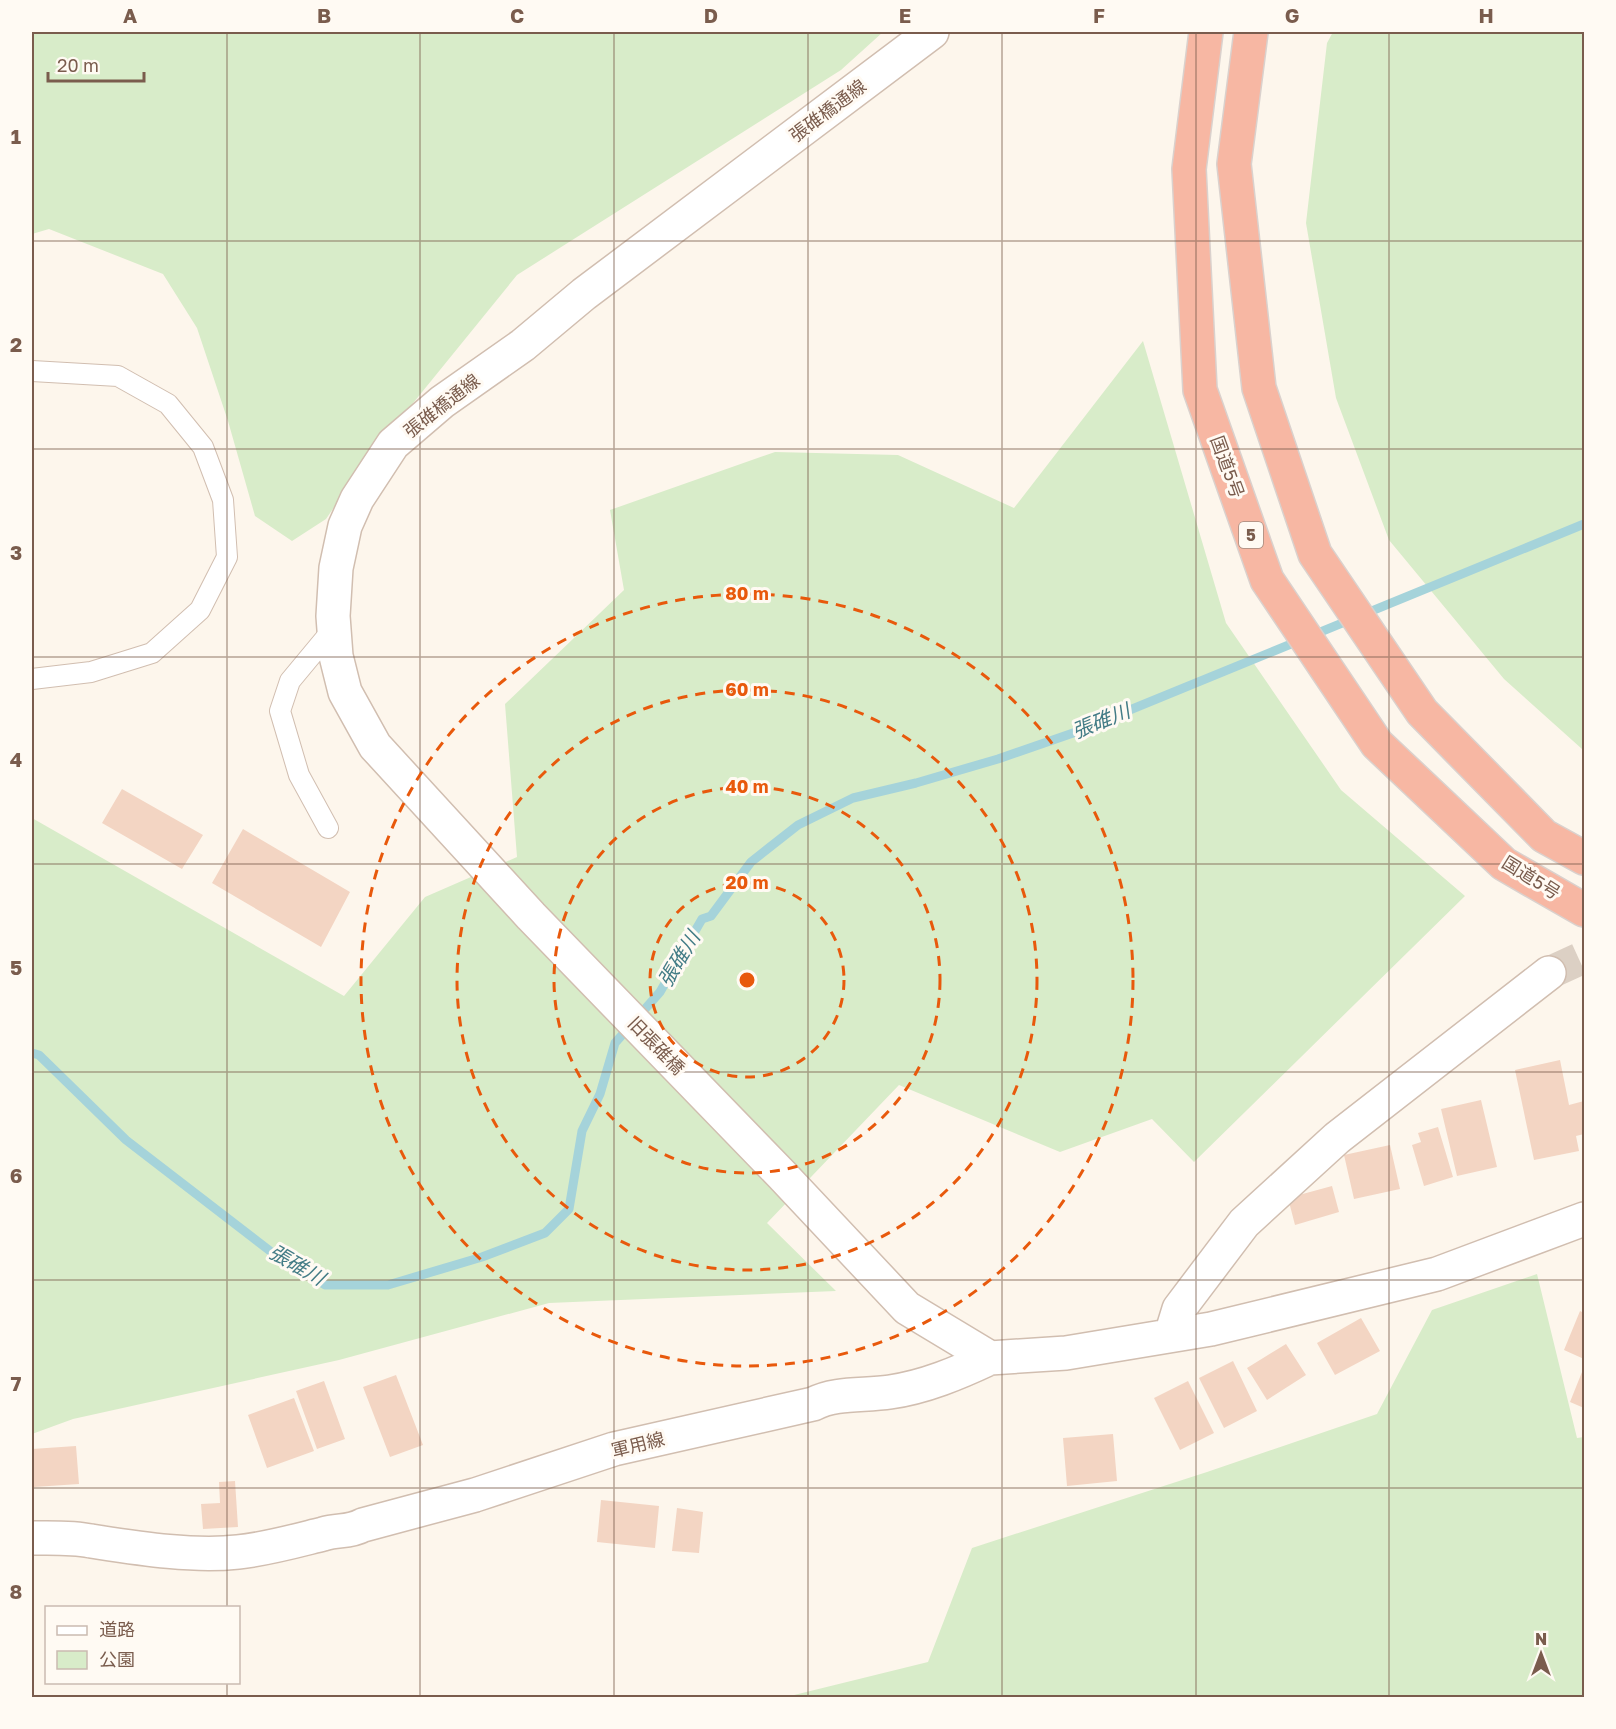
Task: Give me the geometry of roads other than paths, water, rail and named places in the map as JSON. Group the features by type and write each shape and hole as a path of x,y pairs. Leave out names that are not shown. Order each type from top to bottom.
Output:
{"highway":[{"name":"国道5号","path":"1206,32 1189,169 1200,390 1267,580 1377,744 1504,864 1584,910"},
{"path":"1251,32 1234,164 1259,387 1316,554 1422,712 1544,836 1584,858"}],"street":[{"name":"張碓橋通線","path":"531,916 375,747 345,692 336,656 333,616 336,568 345,526 357,499 393,444 442,402 523,345 584,294 932,32"},
{"name":"旧張碓橋","path":"531,916 782,1175 906,1308 990,1358"},
{"path":"1171,1335 1179,1309 1244,1223 1338,1138 1549,973"},
{"path":"990,1358 1066,1353 1211,1329 1437,1275 1584,1219"},
{"name":"軍用線","path":"32,1538 89,1540 119,1546 195,1552 237,1552 288,1543 333,1531 351,1531 363,1525 475,1495 614,1449 813,1404 825,1398 891,1392 947,1377 990,1358"}],"lane":[{"path":"32,371 118,376 168,404 203,447 223,500 227,556 200,610 152,653 91,672 32,679"},
{"path":"328,828 299,776 280,711 290,681 334,628"}],"waterway":[{"name":"張碓川","path":"32,1053 39,1055 126,1140 274,1254 325,1285 388,1285 482,1257 545,1233 569,1209 582,1131 600,1094 615,1043 660,992 702,919 711,916 751,862 798,825 853,798 916,783 998,759 1076,732 1584,524"}],"tunnel":[{"path":"1549,973 1584,957"}]}
